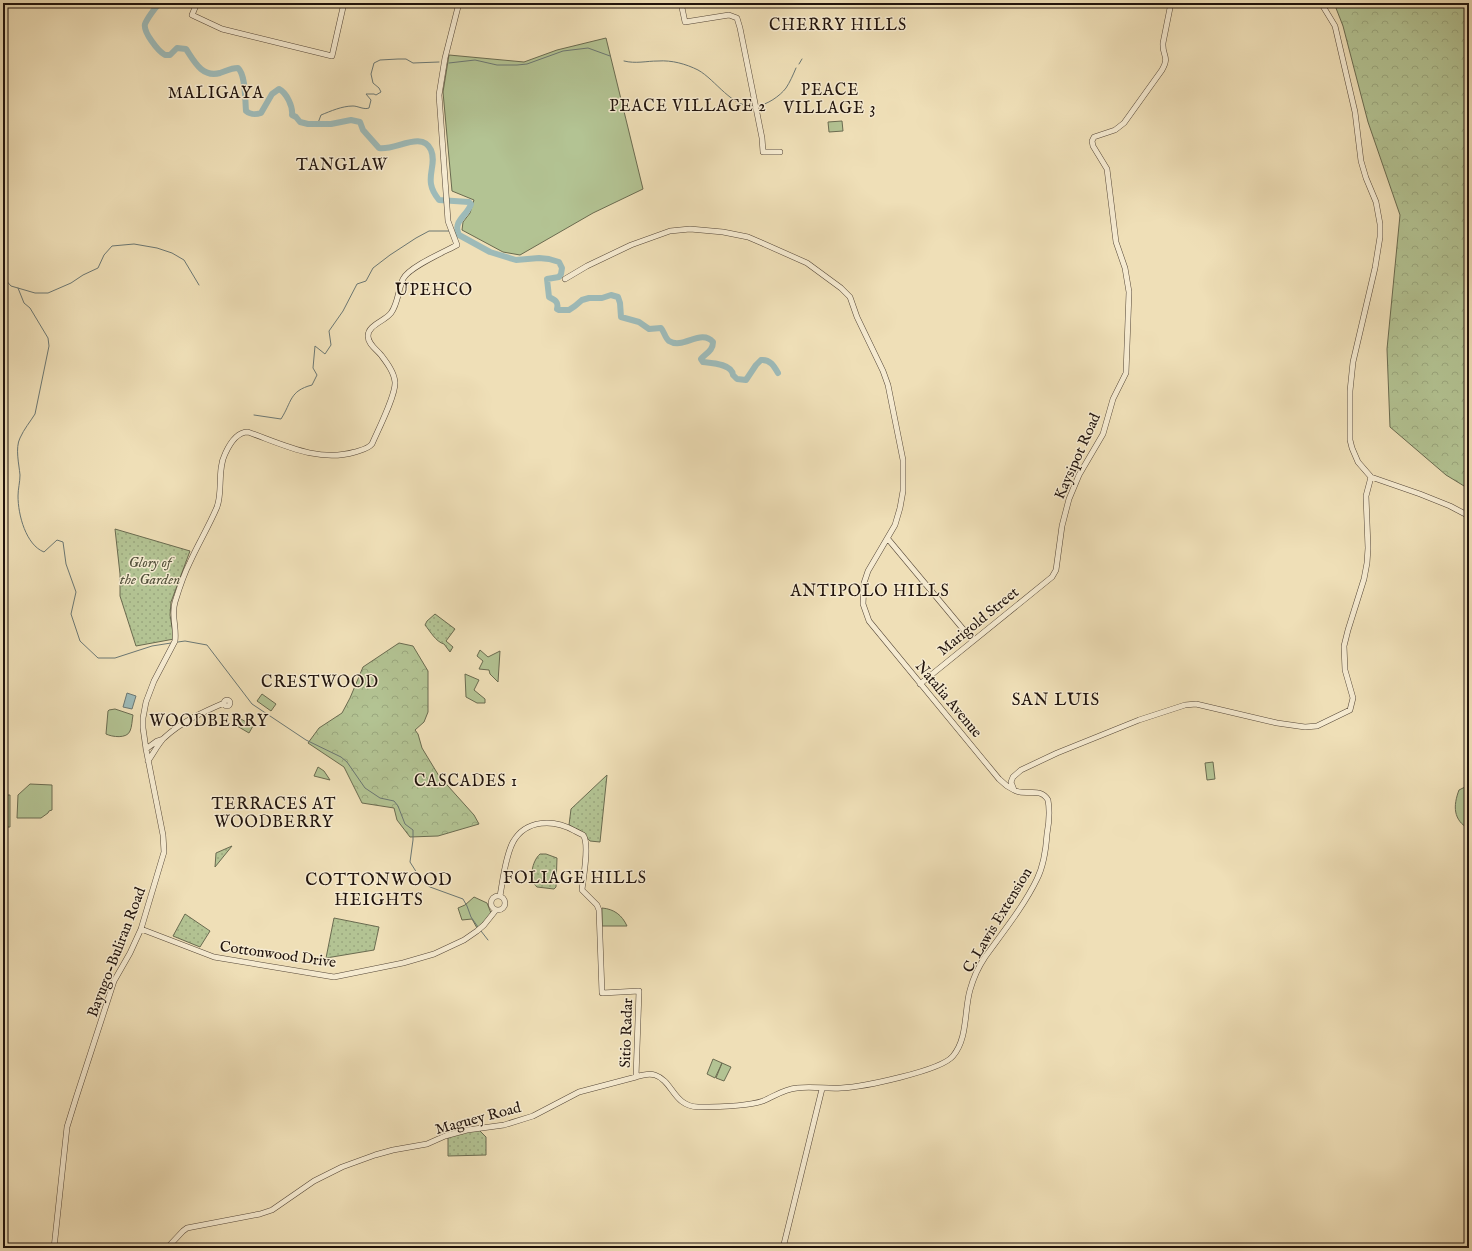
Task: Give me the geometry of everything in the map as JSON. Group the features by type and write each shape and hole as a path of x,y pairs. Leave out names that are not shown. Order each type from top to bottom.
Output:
{"street":[{"path":"197,3 192,15 222,29 332,56 344,3"},
{"name":"Bayugo-Buliran Road","path":"54,1248 68,1127 76,1098 114,981 130,953 141,929 164,852 163,835 143,728 146,702 154,681 175,641 176,636 173,614 175,602 190,561 216,508 222,463 225,454 232,442 240,434 248,432 294,449 328,456 344,455 370,447 372,444 394,390 395,382 394,375 383,357 369,342 368,331 386,319 391,313 396,302 400,285 406,274 457,245 450,231 447,206 439,95 445,58 459,3"},
{"path":"681,3 685,22 729,15 737,18 762,138 763,152 780,152"},
{"name":"Kaysipot Road","path":"1052,577 1056,570 1062,526 1069,500 1079,475 1103,434 1113,399 1126,373 1129,292 1128,282 1116,242 1107,169 1093,146 1092,141 1094,137 1115,130 1124,123 1162,70 1166,62 1163,42 1171,3"},
{"path":"1321,3 1335,26 1355,112 1361,161 1376,202 1379,215 1380,237 1378,252 1354,351 1350,391 1350,440 1352,448 1358,462 1371,477 1420,494 1450,506 1469,516"},
{"path":"565,279 587,266 631,245 670,231 690,229 723,232 755,240 807,263 841,288 850,297 857,317 883,371 888,385 898,428 903,460 903,491 895,525 888,539 972,640"},
{"path":"1014,790 1011,782 1015,774 1021,770 1048,757 1139,720 1185,705 1196,704 1277,723 1305,727 1317,726 1350,710 1353,698 1345,670 1344,646 1364,580 1367,564 1368,548 1366,496 1371,477"},
{"name":"Natalia Avenue","path":"888,539 868,571 864,583 863,604 869,621 1006,786 1014,790"},
{"name":"Marigold Street","path":"920,684 972,640 1052,577"},
{"path":"146,749 157,741 163,739 189,720 224,703"},
{"path":"148,761 163,739"},
{"name":"C. Lawis Extension","path":"822,1089 861,1086 886,1081 939,1064 953,1057 960,1044 964,1029 970,989 982,961 1028,896 1038,879 1045,854 1048,826 1048,800 1046,796 1038,792 1022,792 1014,790"},
{"name":"Sitio Radar","path":"500,896 509,850 513,842 524,829 536,824 558,824 567,826 583,836 586,843 582,890 597,904 600,910 602,993 639,991 636,1077"},
{"path":"500,896 504,900 505,905 501,910 496,910 491,906 491,901 494,897 500,896"},
{"name":"Cottonwood Drive","path":"141,929 214,957 334,977 403,963 434,954 464,940 477,931 496,910"},
{"name":"Maguey Road","path":"166,1248 182,1231 187,1228 272,1210 314,1181 342,1167 375,1155 427,1144 445,1136 467,1130 504,1125 533,1116 579,1092 646,1074 654,1075 660,1078 682,1103 696,1107 758,1102 776,1094 797,1088 822,1089"},
{"path":"783,1248 822,1089"}],"green space":[{"path":"1334,3 1469,3 1469,489 1446,475 1390,427 1387,349 1400,215 1368,122 1343,26"},
{"path":"606,38 643,189 593,213 520,255 503,252 462,230 463,222 470,213 474,200 452,191 443,92 449,55 524,62 557,50"},
{"path":"842,121 843,131 829,132 828,122"},
{"name":"Glory of the Garden","path":"115,529 190,551 171,602 170,615 174,639 136,646 120,596 120,574"},
{"path":"435,614 455,629 446,641 453,647 450,652 444,644 436,639 425,625 427,621"},
{"path":"399,643 413,646 428,671 428,712 424,722 415,730 418,734 422,748 439,776 474,815 479,824 438,836 410,837 397,820 394,808 362,803 344,767 308,743 319,728 342,713 363,667"},
{"path":"480,650 488,657 500,651 498,682 490,674 489,670 479,669 483,661 477,656"},
{"path":"465,674 479,680 474,690 485,699 485,703 477,703 466,697"},
{"path":"262,694 276,704 271,711 257,701"},
{"path":"115,709 133,715 131,729 126,735 112,736 106,734 108,711"},
{"path":"241,719 253,726 249,733 237,726"},
{"path":"1213,762 1215,779 1207,780 1205,763"},
{"path":"318,767 324,771 330,780 314,776"},
{"path":"607,775 600,842 590,841 581,831 569,825 571,809"},
{"path":"30,784 52,785 52,810 41,818 17,818 18,795"},
{"path":"1469,785 1469,829 1457,817 1455,807 1459,790"},
{"path":"3,795 10,795 10,827 3,827"},
{"path":"232,846 215,867 216,853"},
{"path":"540,854 546,854 557,858 556,887 554,889 537,887 534,884 532,870 537,857"},
{"path":"474,897 487,903 491,913 477,928 472,919 462,920 458,908 465,905"},
{"path":"602,908 617,913 627,926 602,926"},
{"path":"185,914 210,931 200,947 173,936"},
{"path":"334,918 379,927 374,950 326,958"},
{"path":"713,1059 722,1063 715,1078 707,1074"},
{"path":"722,1063 731,1067 724,1081 716,1078"},
{"path":"478,1129 486,1137 486,1155 448,1156 448,1136"}],"water":[{"path":"127,693 136,696 132,709 123,707"}],"waterway":[{"path":"160,3 145,24 146,32 155,46 165,55 170,55 177,48 186,49 199,67 208,73 214,74 238,68 241,71 244,82 246,111 255,114 261,113 272,94 279,89 289,100 292,108 292,115 300,122 308,124 331,124 351,120 360,122 363,130 379,148 393,147 415,141 427,144 431,150 433,159 431,184 439,200 469,202 471,204 459,222 457,230 459,235 490,252 516,260 539,258 559,262 562,268 559,277 547,279 549,297 556,302 557,309 569,310 582,300 589,298 602,298 611,295 618,297 621,317 639,322 649,329 661,328 669,341 680,343 697,338 708,338 713,342 713,345 711,350 701,359 703,362 725,366 732,371 733,375 737,379 746,380 761,360 769,362 778,373"},
{"path":"449,63 475,60 497,65 527,64 563,51 588,48 610,56"},
{"path":"318,123 321,115 333,110 349,106 365,109 369,108 371,100 366,94 376,95 381,92 373,83 371,74 374,63 380,60 398,59 406,59 413,63 439,62"},
{"path":"799,64 802,59"},
{"path":"624,61 668,61 689,66 705,74 738,103 754,106"},
{"path":"757,106 769,102 777,97 786,88 796,68"},
{"path":"254,415 281,419 295,394 299,390 312,385 317,375 313,368 315,346 325,354 331,345 329,331 343,311 357,284 366,281 373,268 390,255 429,231 450,231"},
{"path":"3,277 11,286 35,293 48,293 71,283 98,268 104,255 112,246 134,244 157,248 172,253 184,260 199,285"},
{"path":"18,288 24,303 30,308 48,338 49,346 35,414 25,429 18,446 20,475 18,504 24,528 32,543 44,552 57,540 63,542 66,564 76,592 71,614 80,641 98,658 115,658 152,646 171,643"},
{"path":"178,642 185,641 207,645 252,704 306,740 341,757 347,762 365,788 380,798 394,801 398,806 405,824 413,830 410,862 422,881 430,887 463,899 471,917 478,927"},
{"path":"481,931 488,940"}],"district":[{"name":"CHERRY HILLS","path":"838,24"},
{"name":"MALIGAYA","path":"216,92"},
{"name":"PEACE VILLAGE 3","path":"830,98"},
{"name":"PEACE VILLAGE 2","path":"688,105"},
{"name":"TANGLAW","path":"342,164"},
{"name":"UPEHCO","path":"434,289"},
{"name":"ANTIPOLO HILLS","path":"870,590"},
{"name":"CRESTWOOD","path":"320,681"},
{"name":"SAN LUIS","path":"1056,699"},
{"name":"WOODBERRY","path":"209,720"},
{"name":"CASCADES 1","path":"466,780"},
{"name":"TERRACES AT WOODBERRY","path":"274,812"},
{"name":"FOLIAGE HILLS","path":"575,877"},
{"name":"COTTONWOOD HEIGHTS","path":"379,889"}]}
